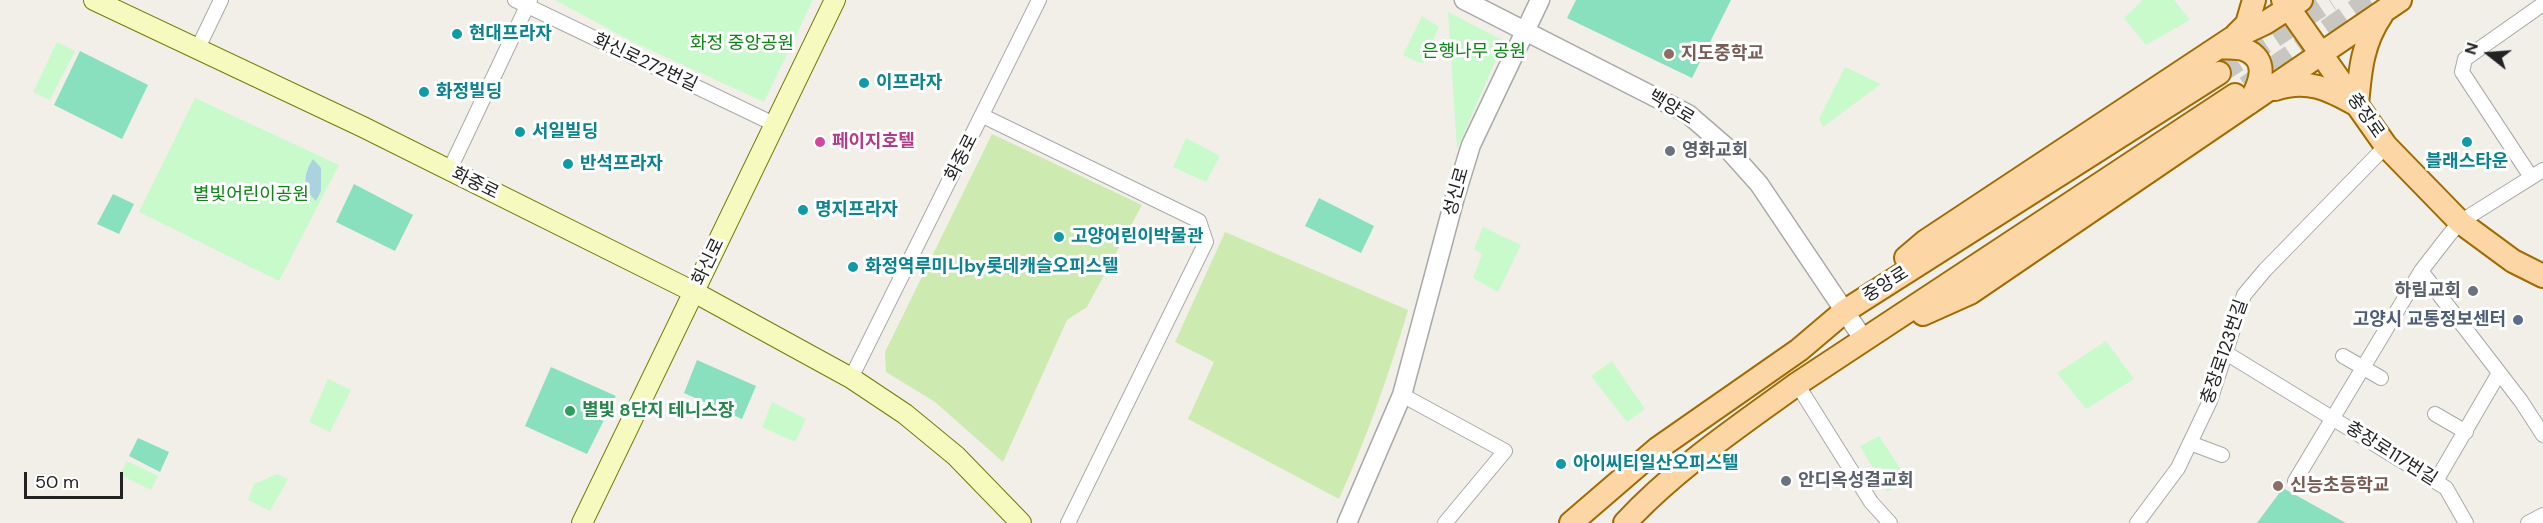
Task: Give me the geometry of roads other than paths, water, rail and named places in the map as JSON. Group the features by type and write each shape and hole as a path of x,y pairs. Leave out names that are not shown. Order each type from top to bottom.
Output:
{"main road":[{"name":"화중로","path":"94,0 363,127 694,292 851,378 905,414 956,456 1021,523"},
{"name":"화신로","path":"582,523 835,0"},
{"path":"2225,43 2247,24 2254,0"},
{"path":"1845,311 1926,241 2225,43 2291,3"},
{"name":"충장로","path":"2291,3 2320,54 2386,146 2460,222 2513,261 2543,276"},
{"path":"2242,99 2292,83 2307,84 2334,92 2357,105 2361,62 2365,46 2372,28 2388,3"},
{"path":"2268,91 2388,3"},
{"path":"1625,523 1667,484 1726,435 1797,384 1864,340 1970,293 2259,86 2261,70 2256,58 2243,49 2225,43"},
{"name":"중앙로","path":"1571,523 1657,449 1799,350 1845,311 2219,73"}],"street":[{"path":"197,50 221,0"},
{"name":"화중로","path":"851,378 1040,0"},
{"name":"백양로","path":"1464,0 1688,114 1725,146 1759,184 1864,340"},
{"name":"성신로","path":"1347,523 1402,395 1455,196 1471,145 1540,0"},
{"path":"450,171 524,2"},
{"name":"화신로272번길","path":"524,2 776,125"},
{"path":"2531,177 2462,72 2465,59 2543,4"},
{"path":"983,116 1199,221 1206,242 1068,523"},
{"name":"충장로123번길","path":"2137,523 2178,468 2210,401 2244,295 2265,270 2386,146"},
{"path":"2460,222 2543,170"},
{"name":"충장로117번길","path":"2295,481 2421,271 2460,222"},
{"path":"2421,271 2521,401 2543,435"},
{"name":"충장로117번길","path":"2226,353 2446,488 2466,523"},
{"path":"2343,356 2381,378"},
{"path":"2436,481 2499,373"},
{"path":"1797,384 1871,502 1890,523"},
{"path":"1402,395 1505,451 1445,523"},
{"path":"2435,414 2466,432"},
{"path":"2190,443 2222,455"},
{"path":"2528,523 2543,515"}],"water":[{"path":"313,159 321,168 321,191 316,201 306,186 307,170"}],"tunnel":[{"path":"2219,73 2330,0"},
{"path":"2246,87 2370,0"}],"place":[{"name":"현대프라자","path":"457,34"},
{"name":"지도중학교","path":"1669,54"},
{"name":"이프라자","path":"864,83"},
{"name":"화정빌딩","path":"424,92"},
{"name":"서일빌딩","path":"520,132"},
{"name":"페이지호텔","path":"820,142"},
{"name":"블래스타운","path":"2467,142"},
{"name":"영화교회","path":"1670,151"},
{"name":"반석프라자","path":"568,164"},
{"name":"명지프라자","path":"803,210"},
{"name":"고양어린이박물관","path":"1059,237"},
{"name":"화정역루미니by롯데캐슬오피스텔","path":"853,267"},
{"name":"하림교회","path":"2473,291"},
{"name":"고양시 교통정보센터","path":"2518,320"},
{"name":"별빛 8단지 테니스장","path":"570,411"},
{"name":"아이씨티일산오피스텔","path":"1561,464"},
{"name":"안디옥성결교회","path":"1786,481"},
{"name":"신능초등학교","path":"2278,486"}],"park label":[{"name":"화정 중앙공원","path":"742,44"},
{"name":"은행나무 공원","path":"1474,52"},
{"name":"별빛어린이공원","path":"251,195"}]}
